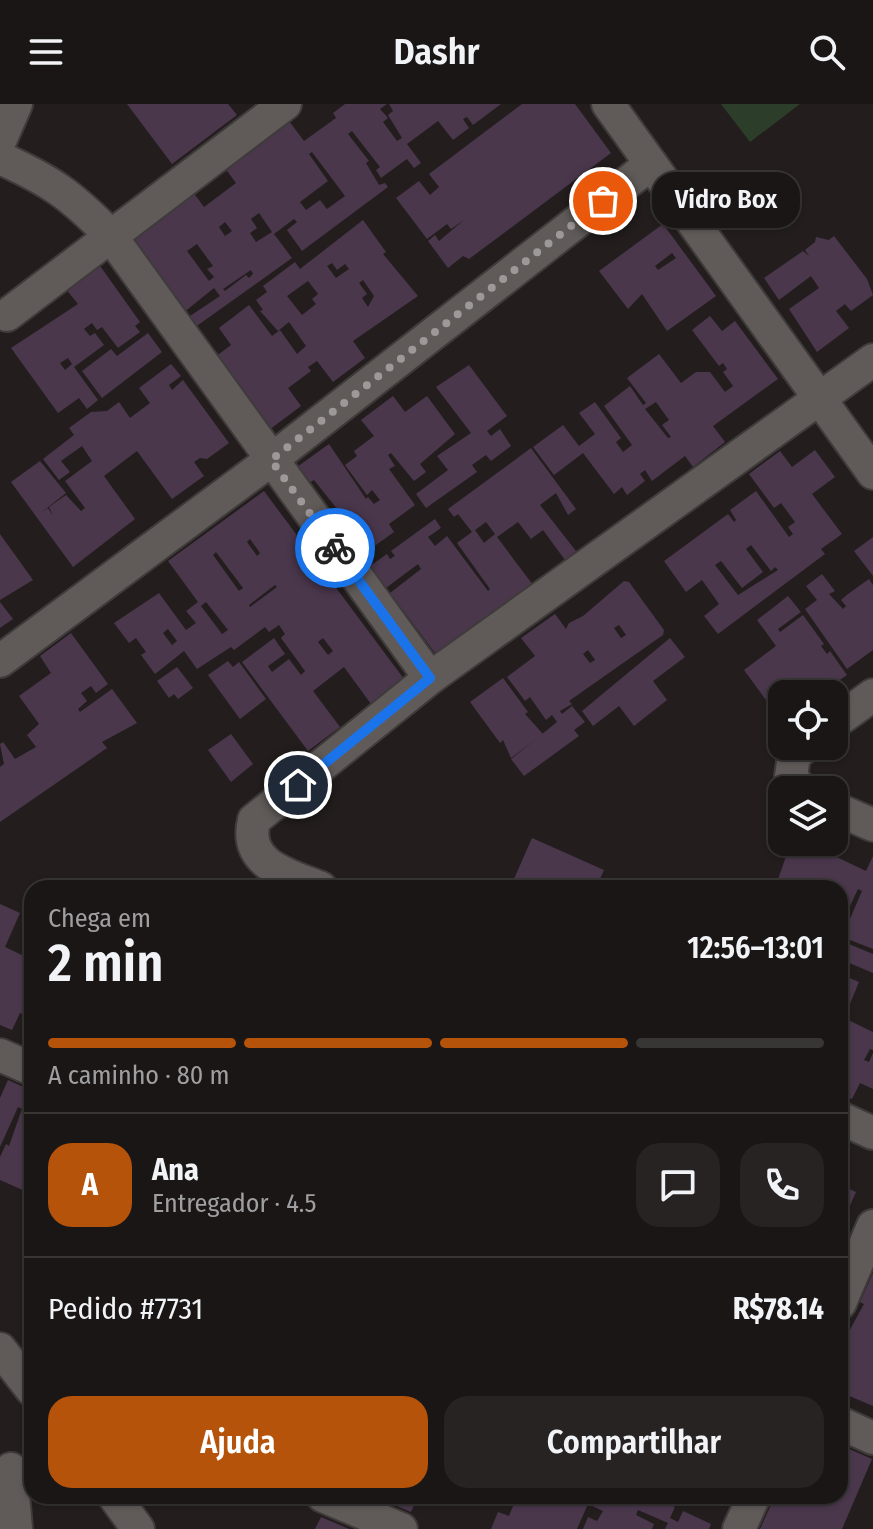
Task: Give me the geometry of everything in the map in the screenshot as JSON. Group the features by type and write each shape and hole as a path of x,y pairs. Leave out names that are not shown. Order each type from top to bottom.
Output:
{"street":[{"path":"0,141 16,104"},
{"path":"7,315 285,104"},
{"path":"608,104 873,473"},
{"path":"0,158 46,178 72,196 110,235 430,678"},
{"path":"0,661 271,460 651,164"},
{"path":"303,880 264,863 253,847 254,820 430,678 873,360"},
{"path":"848,713 873,695"},
{"path":"848,814 873,825"},
{"path":"0,1055 24,1066"},
{"path":"848,1122 873,1133"},
{"path":"848,1284 873,1226"},
{"path":"0,1349 24,1380"},
{"path":"848,1427 873,1438"},
{"path":"11,1469 16,1529"},
{"path":"120,1504 138,1529"},
{"path":"342,1504 401,1529"},
{"path":"739,1529 750,1504"}],"green space":[{"path":"721,104 800,104 750,142"}],"building":[{"path":"127,104 228,104 237,115 172,164"},
{"path":"345,104 387,104 380,109 388,118 383,122 397,141 402,138 388,115 393,111 389,104 501,104 473,125 467,117 463,119 469,128 453,140 438,121 407,144 421,163 414,168 407,159 381,178 376,170 380,167 352,131 348,134 369,161 366,163 379,185 385,183 388,187 302,251 287,230 297,222 294,219 274,234 292,258 194,328 187,318 220,296 214,288 183,313 128,238 193,192 204,207 236,183 225,168 289,121 304,141 336,118 333,113","holes":["312,152 345,196 327,209 320,200 306,210 300,202 328,181 309,154","259,213 272,232 256,242 250,233 257,228 251,219","225,222 232,231 225,236 219,227","197,244 213,266 207,269 214,277 209,281 187,251","251,270 253,274 249,278 246,275 225,291 223,289"]},
{"path":"522,104 575,104 611,153 469,259 463,256 448,268 428,241 435,235 439,241 464,220 451,229 447,224 427,239 396,198 419,181 430,195 439,187 429,174"},
{"path":"363,220 386,252 383,254 418,296 353,341 365,358 333,382 317,361 308,367 311,371 288,388 301,406 269,430 215,357 231,345 219,328 249,305 272,336 280,330 297,354 306,346 289,322 278,331 260,311 263,310 256,300 267,292 263,286 295,262 300,269","holes":["332,263 337,270 345,264 349,269 336,278 327,266","363,280 374,296 368,307 362,298 367,294 359,283","308,281 318,294 312,299 316,304 302,315 287,296"]},
{"path":"663,224 716,296 667,331 642,294 628,309 599,271","holes":["672,253 676,258 658,270 655,266"]},
{"path":"834,236 867,279 873,295 851,311 845,304 836,311 849,328 817,352 789,309 819,288 811,276 779,300 764,278 803,251 809,256 805,250 815,242 816,237 829,240"},
{"path":"98,263 140,322 135,326 140,332 118,348 102,327 97,330 92,323 84,329 90,336 95,333 104,345 74,367 98,400 87,409 79,398 58,413 11,348 78,304 65,288","holes":["68,358 72,364 65,370 60,363"]},
{"path":"710,316 722,331 735,321 778,379 713,426 725,442 693,467 685,456 652,481 645,470 640,474 645,481 627,495 622,487 614,494 583,453 554,475 533,447 563,425 579,446 595,434 579,413 595,402 621,438 616,442 623,452 632,445 604,406 630,386 643,405 646,403 627,378 659,354 681,383 696,372 710,372 725,392 733,386 723,372 727,369 723,363 719,366 692,330","holes":["656,402 669,420 662,425 671,437 668,438 645,409"]},
{"path":"148,333 162,352 102,398 82,371 111,349 117,356"},
{"path":"171,364 181,376 169,385 172,390 183,380 229,443 207,459 200,458 194,462 204,476 172,499 137,451 104,476 135,519 73,567 11,482 40,461 66,493 42,512 48,508 53,516 49,507 66,495 81,511 85,508 65,481 92,461 82,446 61,461 70,472 59,480 43,459 74,435 69,428 91,412 107,411 119,402 130,418 150,403 139,388"},
{"path":"469,365 507,416 487,431 491,436 500,429 511,446 491,461 486,455 472,465 477,472 426,508 416,494 448,470 437,456 471,433 436,387"},
{"path":"393,396 405,412 427,396 455,434 420,464 426,472 414,481 391,453 388,455 395,466 389,469 415,505 389,524 394,532 362,555 348,536 360,526 349,510 342,515 314,480 309,483 297,467 329,444 366,499 368,497 374,504 380,500 372,490 367,495 345,465 357,456 354,451 374,436 361,420"},
{"path":"531,448 576,509 568,515 556,493 540,505 576,551 565,560 543,530 531,539 518,522 497,537 533,585 438,657 390,593 421,569 418,564 386,588 370,566 387,554 390,559 395,556 391,551 435,519 441,528 428,537 435,546 447,536 488,591 490,589 457,543 472,532 458,514 454,517 448,509","holes":["486,522 495,534 484,543 475,530"]},
{"path":"815,450 835,477 812,494 842,534 821,549 825,554 718,634 704,616 719,604 702,580 686,592 664,561 728,514 734,522 736,520 730,510 756,491 789,537 793,534 788,527 795,522 781,503 774,508 749,474 780,451 792,467","holes":["751,545 771,571 775,567 778,570 738,595 715,565 721,561 742,588 763,572 746,549"]},
{"path":"264,491 404,679 371,704 344,667 313,691 340,727 308,751 242,662 274,638 285,654 268,666 272,672 289,659 301,675 305,671 281,638 285,634 279,625 269,632 265,627 234,650 231,647 197,669 184,651 155,674 141,655 146,652 136,638 129,643 114,623 159,593 186,630 196,623 186,611 198,602 168,561","holes":["250,539 260,553 257,556 247,542","216,552 243,588 239,591 213,555","275,585 277,587 250,607","206,602 228,630 222,634 201,606","168,629 177,641 172,645 163,633","323,638 333,651 328,655 318,642"]},
{"path":"0,534 33,580 0,600"},
{"path":"873,537 873,576 854,551"},
{"path":"822,574 835,591 829,594 843,609 846,606 841,600 848,594 869,579 873,585 873,650 847,669 805,609 817,600 806,586"},
{"path":"624,581 629,582 664,630 663,635 569,701 572,704 560,711 562,714 572,706 585,722 574,730 579,736 524,776 511,759 557,722 552,715 546,720 530,697 525,701 507,677 535,656 521,638 555,614 566,629 569,623 583,616","holes":["619,625 626,635 621,638 614,628","588,650 595,660 590,663 583,654"]},
{"path":"788,596 801,612 778,629 780,632 803,615 824,644 821,646 827,654 830,651 847,675 840,680 768,680 768,703 744,670 776,646 757,620"},
{"path":"0,602 13,619 0,628"},
{"path":"71,633 108,684 96,693 91,686 81,693 87,701 78,709 80,712 112,689 137,723 102,742 107,748 0,822 0,767 4,764 0,744 3,742 15,759 36,747 27,735 39,724 19,696 51,673 40,656"},
{"path":"670,638 685,657 653,681 667,700 634,726 619,706 593,726 582,711"},
{"path":"228,661 233,667 239,662 266,699 240,719 208,675"},
{"path":"177,667 193,688 178,699 174,694 169,698 157,681"},
{"path":"503,678 528,712 525,714 543,734 511,758 503,740 500,743 470,702"},
{"path":"231,734 253,764 231,782 208,750"},
{"path":"532,838 604,870 600,880 514,880"},
{"path":"786,856 834,856 866,871 873,856 873,949 848,939 848,923 862,891 858,889 848,905 848,880 778,880"},
{"path":"0,904 20,913 5,947 24,956 24,1015 20,1013 12,1030 0,1025"},
{"path":"848,944 873,954 873,973 848,962"},
{"path":"848,977 859,982 848,1008"},
{"path":"848,1020 873,1032 873,1050 870,1049 864,1060 869,1062 873,1053 873,1089 860,1083 852,1099 848,1097"},
{"path":"8,1080 24,1087 24,1191 0,1180 0,1157 6,1144 9,1146 22,1109 18,1107 0,1147 0,1098"},
{"path":"848,1188 856,1192 848,1210"},
{"path":"873,1273 873,1406 848,1395 848,1333 864,1304 860,1302"},
{"path":"848,1448 872,1459 842,1529 760,1529 771,1504 848,1504"},
{"path":"392,1504 414,1504 411,1512"},
{"path":"514,1504 588,1504 577,1529 491,1529 498,1512 509,1516"},
{"path":"588,1504 668,1504 675,1507 670,1518 678,1522 683,1511 711,1524 709,1529 665,1529 668,1523 638,1510 636,1515 654,1524 652,1529 583,1529 588,1517 597,1521 603,1511"},
{"path":"321,1517 349,1529 315,1529"}],"way so far":[{"path":"335,548 271,460 603,201"}],"place":[{"name":"Vidro Box","path":"603,201"}],"route":[{"path":"298,785 430,678 335,548"}]}
